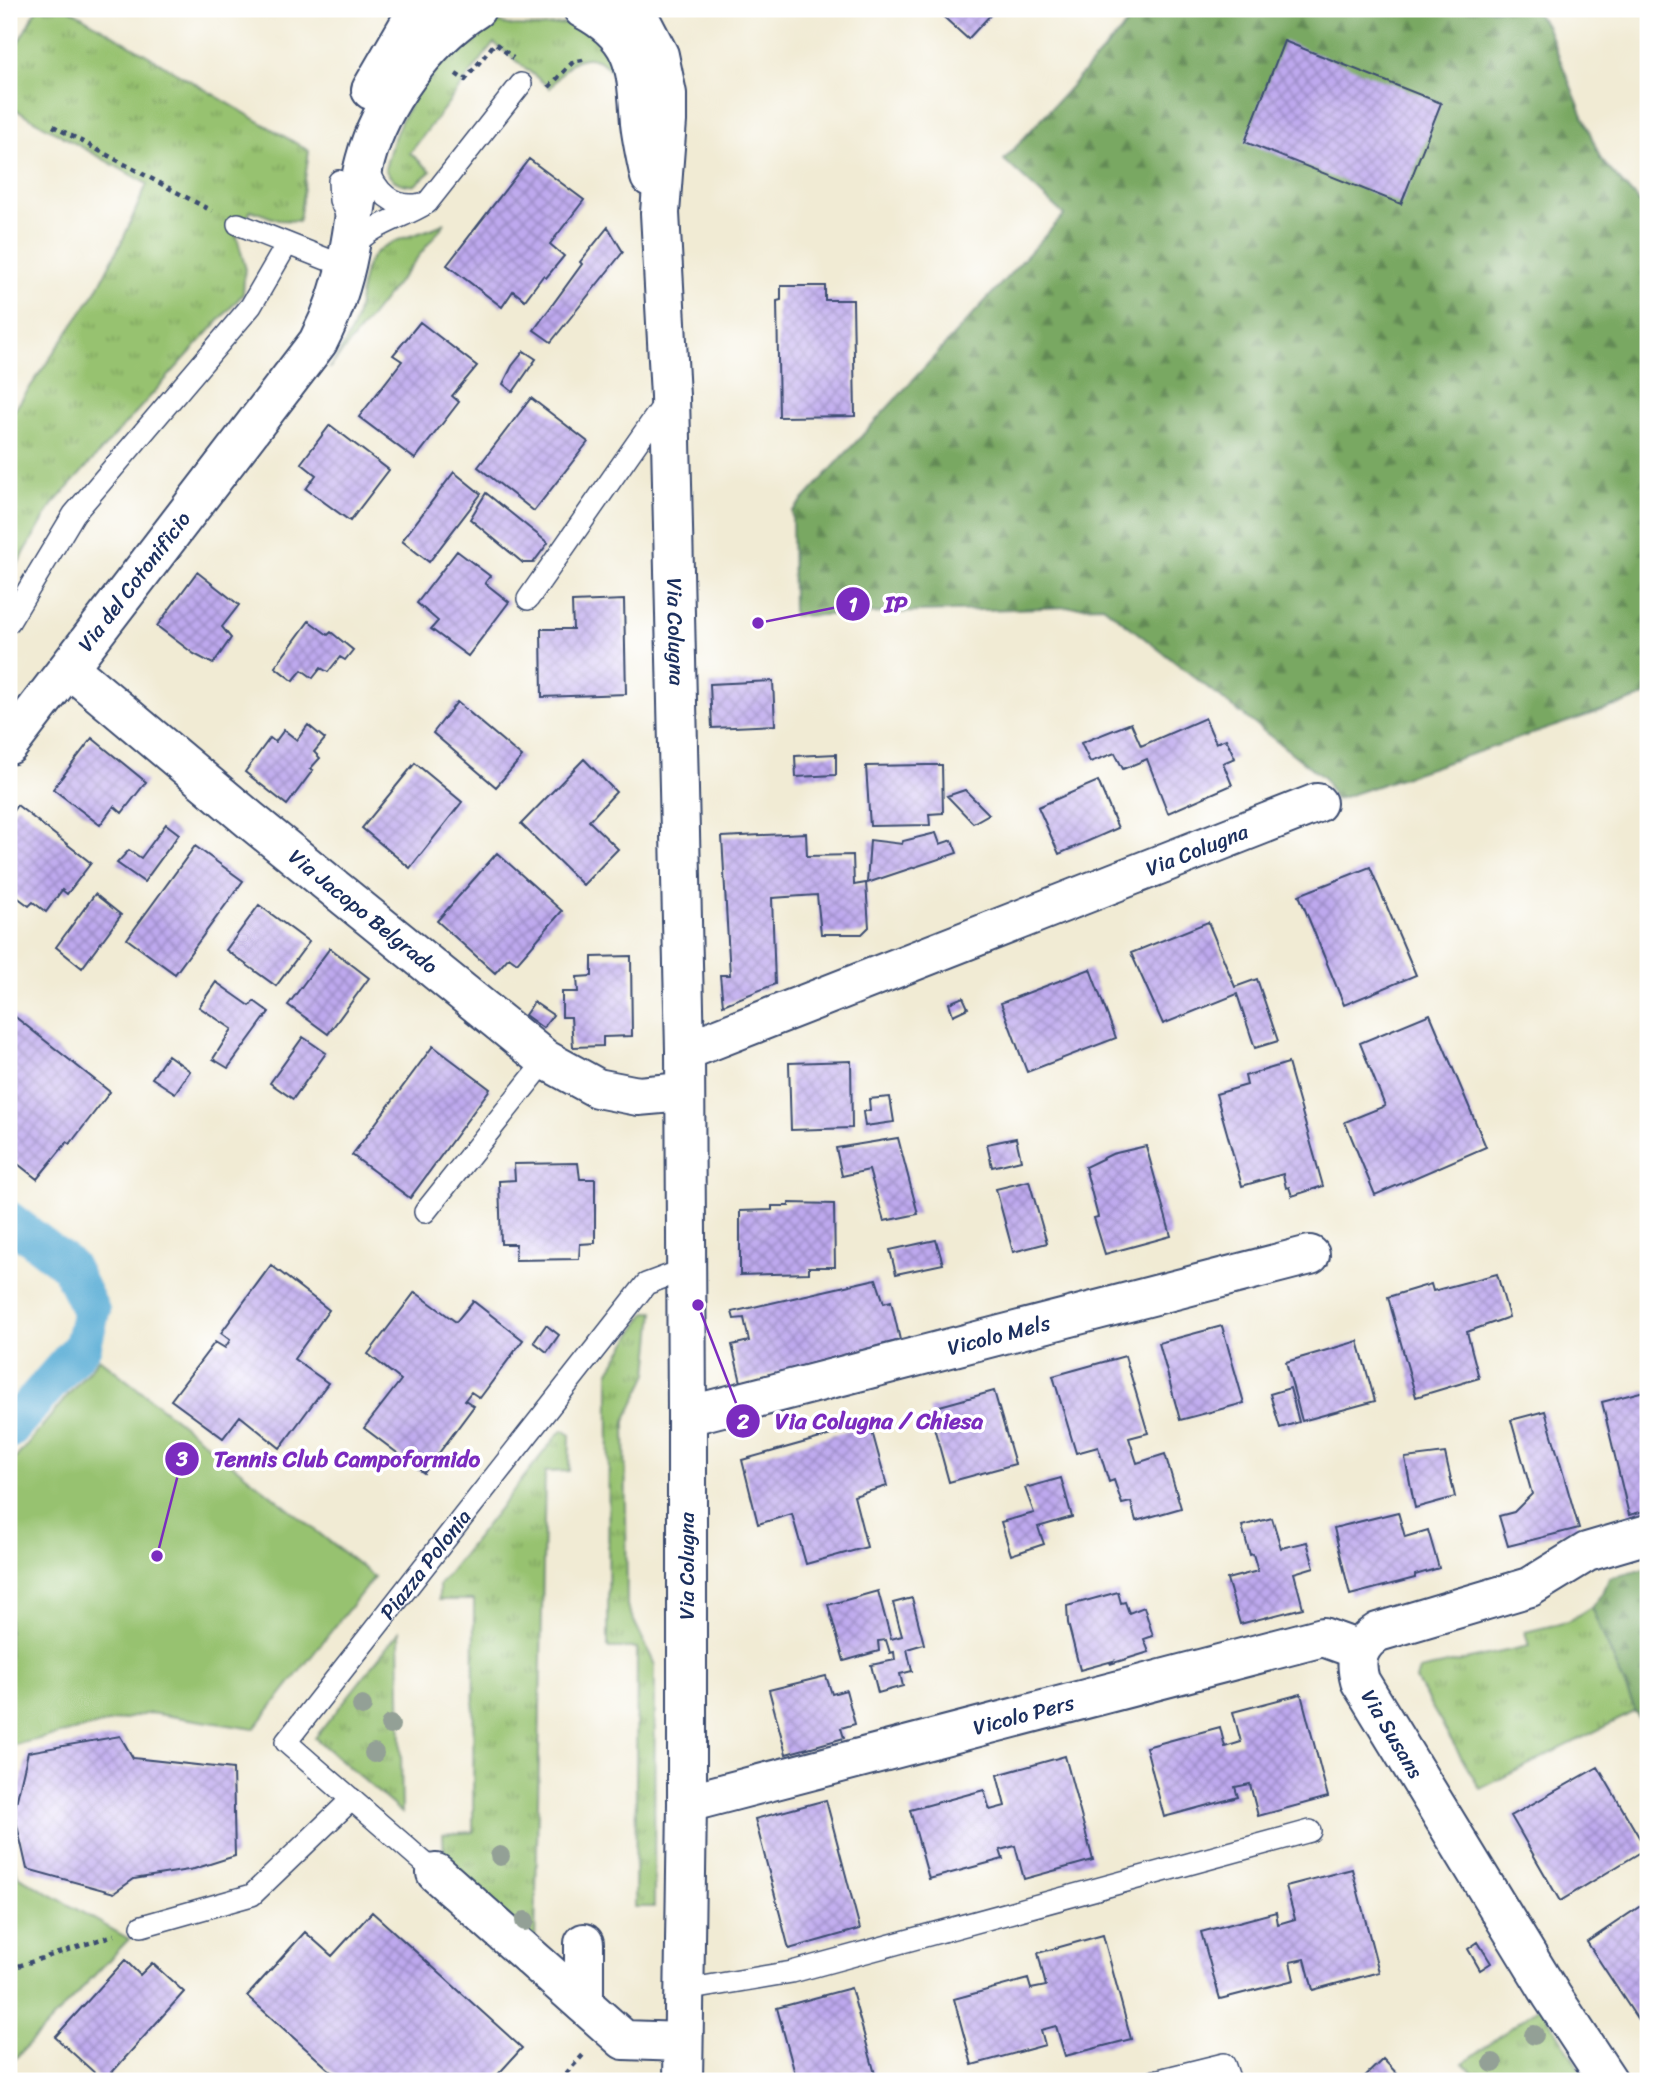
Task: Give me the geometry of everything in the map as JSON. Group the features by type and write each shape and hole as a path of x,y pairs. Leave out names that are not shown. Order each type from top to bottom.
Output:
{"street":[{"name":"Via del Cotonificio","path":"9,745 261,417 352,239 352,170 347,143 367,97 418,9"},
{"name":"Via del Cotonificio","path":"352,170 386,111 427,51 456,22 477,9"},
{"name":"Via Colugna","path":"583,9 596,16 621,41 635,67 643,149 660,213"},
{"name":"Via Colugna","path":"635,9 659,55 667,94 667,143 660,213 670,396 686,1269 687,1803 683,2081"},
{"name":"Via Jacopo Belgrado","path":"69,668 249,820 546,1060 597,1088 638,1096 684,1092"},
{"name":"Via Colugna","path":"684,1051 1317,803"},
{"name":"Vicolo Mels","path":"687,1416 1310,1255"},
{"path":"1359,1650 1366,1640 1378,1632 1530,1587 1587,1552 1648,1534"},
{"name":"Vicolo Pers","path":"687,1803 1323,1637 1359,1650"},
{"name":"Via Susans","path":"1359,1650 1356,1665 1360,1681 1552,1996 1608,2081"},
{"name":"Piazza Polonia","path":"426,1865 624,2040 683,2042"},
{"path":"584,1943 584,2004"}],"lane":[{"path":"237,224 287,244 352,239 411,213 427,203 521,84"},
{"path":"352,170 371,179 381,192 395,203 408,207 427,203"},
{"path":"9,622 74,514 251,306 287,244"},
{"path":"528,598 670,396"},
{"path":"425,1212 546,1060"},
{"name":"Piazza Polonia","path":"426,1865 286,1742 646,1284 686,1269"},
{"path":"142,1926 252,1895 352,1800"},
{"path":"685,1990 792,1972 1310,1831"},
{"path":"1155,2081 1224,2064 1230,2081"}],"path":[{"path":"52,126 237,224"},
{"path":"9,1969 142,1926"}],"green space":[{"path":"37,9 69,9 309,151 299,221 278,220 251,210 237,237 245,266 243,294 52,505 12,574 9,572 9,418 97,290 147,184 9,106 9,59"},
{"path":"1141,9 1532,9 1546,25 1601,160 1648,212 1648,695 1335,800 1325,779 1103,606 793,616 792,512 1064,215 1004,160"},
{"path":"486,22 513,26 582,26 608,43 621,85 607,66 587,58 569,65 550,88 494,43 410,153 431,171 415,185 397,182 385,169 392,143 401,121 436,59"},
{"path":"445,223 329,369 353,327 364,273 372,257 394,242"},
{"path":"654,1312 648,1374 625,1421 627,1606 655,1665 654,1907 635,1907 637,1648 608,1648 609,1371 644,1315"},
{"path":"99,1358 374,1577 254,1729 150,1713 13,1745 9,1761 9,1466"},
{"path":"564,1430 570,1435 569,1471 545,1472 535,1943 444,1864 443,1834 473,1832 474,1600 439,1600 439,1585 558,1434"},
{"path":"1648,1568 1648,1740 1591,1607 1603,1593 1609,1578"},
{"path":"1591,1607 1636,1711 1480,1789 1416,1680 1419,1670 1529,1646 1525,1632 1567,1622"},
{"path":"399,1632 402,1812 402,1813 315,1738"},
{"path":"9,1849 18,1876 129,1939 9,2065"},
{"path":"1541,2006 1587,2081 1481,2081 1463,2063"}],"building":[{"path":"935,9 996,9 968,39"},
{"path":"1284,41 1441,103 1401,204 1245,142"},
{"path":"529,159 584,200 550,244 564,256 546,278 543,276 525,300 513,291 502,307 447,265"},
{"path":"608,227 623,252 551,342 534,330 582,264 580,262"},
{"path":"781,286 825,286 825,300 853,300 855,416 779,417 777,301 781,300"},
{"path":"420,322 477,366 452,396 459,402 415,459 359,417 402,361 393,355"},
{"path":"524,351 536,359 513,392 503,384"},
{"path":"531,398 588,442 534,511 478,467"},
{"path":"330,425 389,470 350,521 306,489 316,475 301,463"},
{"path":"454,472 481,494 429,562 402,541"},
{"path":"486,493 548,543 533,563 523,563 470,519"},
{"path":"457,551 490,576 485,583 509,602 468,656 431,629 438,621 417,603"},
{"path":"197,572 239,605 222,627 231,638 213,664 194,654 157,626"},
{"path":"624,600 626,694 542,697 541,629 573,629 572,602"},
{"path":"309,621 328,635 331,632 353,650 345,660 340,657 328,672 321,668 313,678 302,670 293,681 275,667"},
{"path":"773,681 775,725 712,728 710,684"},
{"path":"457,702 522,757 496,787 433,733"},
{"path":"1205,718 1216,743 1226,739 1235,758 1223,763 1232,785 1168,813 1147,759 1123,769 1115,753 1090,762 1081,743 1131,723 1141,746"},
{"path":"308,725 325,739 314,752 320,758 287,805 245,772 270,738 275,742 284,730 297,740"},
{"path":"92,738 146,782 122,813 114,806 100,825 53,789"},
{"path":"836,754 836,775 796,777 795,756"},
{"path":"584,759 616,792 589,821 618,849 583,885 521,824"},
{"path":"415,763 462,802 410,868 362,828"},
{"path":"942,765 943,813 929,814 930,825 870,826 866,766"},
{"path":"1098,781 1118,828 1059,854 1038,807"},
{"path":"965,790 989,814 973,823 947,796"},
{"path":"17,805 91,863 67,894 62,890 46,912 33,902 29,906 9,891 9,817"},
{"path":"166,824 179,834 144,882 117,863 129,850 141,858"},
{"path":"806,833 807,856 853,855 854,885 866,883 869,927 862,934 821,934 817,895 772,898 775,984 723,1005 720,975 730,975 722,837"},
{"path":"936,833 940,844 952,840 957,853 867,883 870,840 902,844 903,841"},
{"path":"195,846 243,881 175,974 127,939"},
{"path":"497,853 562,911 517,963 509,957 495,973 437,921"},
{"path":"1370,867 1416,975 1344,1005 1299,895"},
{"path":"95,894 121,915 82,968 56,947"},
{"path":"259,905 309,942 276,986 226,950"},
{"path":"1208,922 1235,987 1257,979 1278,1041 1255,1048 1237,994 1163,1024 1131,953"},
{"path":"330,948 369,978 328,1034 288,1005"},
{"path":"631,956 632,1036 603,1037 603,1046 573,1047 571,1017 562,1017 562,992 578,992 577,977 592,976 592,957"},
{"path":"1090,969 1116,1038 1027,1072 1001,1003"},
{"path":"216,982 250,1006 254,1001 269,1012 228,1068 213,1059 232,1029 199,1007"},
{"path":"963,997 968,1008 953,1015 949,1003"},
{"path":"534,1002 553,1015 543,1028 525,1015"},
{"path":"9,1012 110,1092 70,1144 67,1142 37,1179 9,1157"},
{"path":"1430,1014 1486,1147 1375,1195 1345,1122 1385,1106 1360,1043"},
{"path":"303,1037 326,1053 293,1099 270,1083"},
{"path":"433,1046 490,1089 410,1198 352,1155"},
{"path":"168,1055 190,1071 175,1093 152,1078"},
{"path":"851,1061 852,1128 791,1130 789,1063"},
{"path":"1288,1063 1323,1186 1292,1196 1289,1187 1286,1188 1283,1174 1242,1186 1216,1094 1247,1085 1245,1076"},
{"path":"890,1097 894,1122 865,1126 863,1112 870,1110 869,1099"},
{"path":"898,1138 918,1214 884,1221 869,1170 842,1176 836,1148"},
{"path":"1016,1138 1021,1160 992,1167 987,1144"},
{"path":"1146,1146 1171,1236 1105,1254 1094,1218 1098,1217 1085,1167 1112,1154"},
{"path":"578,1163 580,1179 595,1179 595,1243 580,1244 579,1259 515,1260 516,1244 501,1244 499,1181 515,1180 514,1164"},
{"path":"1029,1181 1047,1243 1013,1252 996,1189"},
{"path":"789,1203 834,1204 835,1267 809,1267 809,1273 740,1275 740,1211 772,1210 772,1206 789,1206"},
{"path":"936,1240 943,1264 896,1274 890,1250"},
{"path":"271,1265 329,1310 294,1359 328,1383 280,1448 240,1416 223,1438 171,1400 215,1342 225,1348 230,1340 221,1333"},
{"path":"1497,1274 1509,1317 1467,1332 1479,1378 1416,1397 1388,1297 1431,1284 1433,1291"},
{"path":"876,1279 884,1303 891,1301 900,1340 741,1382 732,1345 749,1341 744,1318 734,1319 732,1312"},
{"path":"415,1292 456,1322 473,1301 523,1340 480,1398 471,1392 465,1400 474,1406 424,1473 364,1428 401,1380 368,1354"},
{"path":"546,1325 559,1335 547,1352 534,1342"},
{"path":"1222,1326 1244,1403 1180,1420 1159,1343"},
{"path":"1358,1341 1375,1401 1302,1421 1286,1362"},
{"path":"1125,1356 1148,1433 1129,1438 1137,1463 1165,1454 1181,1508 1136,1521 1131,1502 1122,1504 1114,1480 1109,1482 1098,1447 1076,1453 1053,1376"},
{"path":"1290,1388 1299,1422 1280,1428 1270,1394"},
{"path":"1648,1390 1648,1510 1629,1515 1602,1402"},
{"path":"994,1391 1015,1464 949,1482 929,1409"},
{"path":"1545,1411 1579,1528 1508,1546 1499,1516 1514,1512 1532,1494 1511,1420"},
{"path":"870,1424 887,1486 854,1496 867,1547 806,1564 792,1514 758,1524 742,1460"},
{"path":"1445,1453 1455,1497 1415,1508 1405,1458"},
{"path":"1061,1478 1072,1517 1038,1527 1044,1544 1011,1555 1001,1522 1034,1513 1025,1488"},
{"path":"1398,1512 1405,1537 1428,1530 1439,1568 1415,1575 1415,1578 1350,1595 1334,1528"},
{"path":"1272,1518 1281,1548 1307,1542 1314,1567 1294,1573 1303,1608 1240,1624 1227,1579 1258,1571 1253,1554 1250,1555 1242,1526"},
{"path":"878,1591 891,1639 902,1636 893,1603 912,1598 924,1644 907,1649 912,1671 900,1674 903,1686 878,1693 871,1665 895,1660 894,1652 890,1653 886,1640 878,1641 879,1651 844,1661 828,1605"},
{"path":"1118,1592 1121,1603 1125,1602 1129,1613 1144,1607 1153,1636 1144,1639 1149,1652 1080,1670 1068,1623 1067,1606"},
{"path":"826,1676 832,1694 846,1690 855,1724 841,1728 844,1738 786,1754 769,1690"},
{"path":"1301,1694 1328,1797 1258,1816 1250,1784 1235,1787 1238,1797 1164,1817 1146,1747 1220,1727 1225,1747 1241,1742 1233,1712"},
{"path":"120,1736 133,1758 233,1769 235,1856 194,1869 134,1879 114,1893 27,1869 14,1812 28,1752"},
{"path":"1065,1756 1093,1860 1024,1879 1015,1846 1000,1850 1003,1859 929,1879 910,1810 984,1790 990,1810 1005,1806 997,1775"},
{"path":"1598,1767 1646,1849 1560,1901 1511,1816"},
{"path":"826,1800 860,1929 789,1949 755,1819"},
{"path":"1352,1869 1379,1972 1313,1990 1305,1959 1290,1962 1294,1980 1220,1999 1201,1932 1276,1912 1278,1924 1295,1919 1286,1886"},
{"path":"1648,1901 1648,2018 1640,2023 1587,1942"},
{"path":"372,1912 522,2048 492,2081 342,2081 247,1996 305,1932 332,1956"},
{"path":"1103,1935 1131,2039 1065,2056 1056,2026 1041,2030 1045,2045 972,2065 954,1999 1028,1979 1031,1989 1046,1986 1038,1953"},
{"path":"1478,1942 1491,1963 1480,1970 1468,1949"},
{"path":"125,1960 140,1975 152,1963 184,1992 107,2078 110,2081 92,2081 97,2075 55,2037"},
{"path":"851,1988 877,2081 797,2081 777,2008"},
{"path":"1383,2059 1404,2081 1360,2081"}],"waterway":[{"path":"9,1220 69,1266 91,1311 83,1345 9,1430"}],"place":[{"name":"IP","path":"758,623"},
{"name":"Via Colugna / Chiesa","path":"698,1305"},
{"name":"Tennis Club Campoformido","path":"157,1556"}]}
